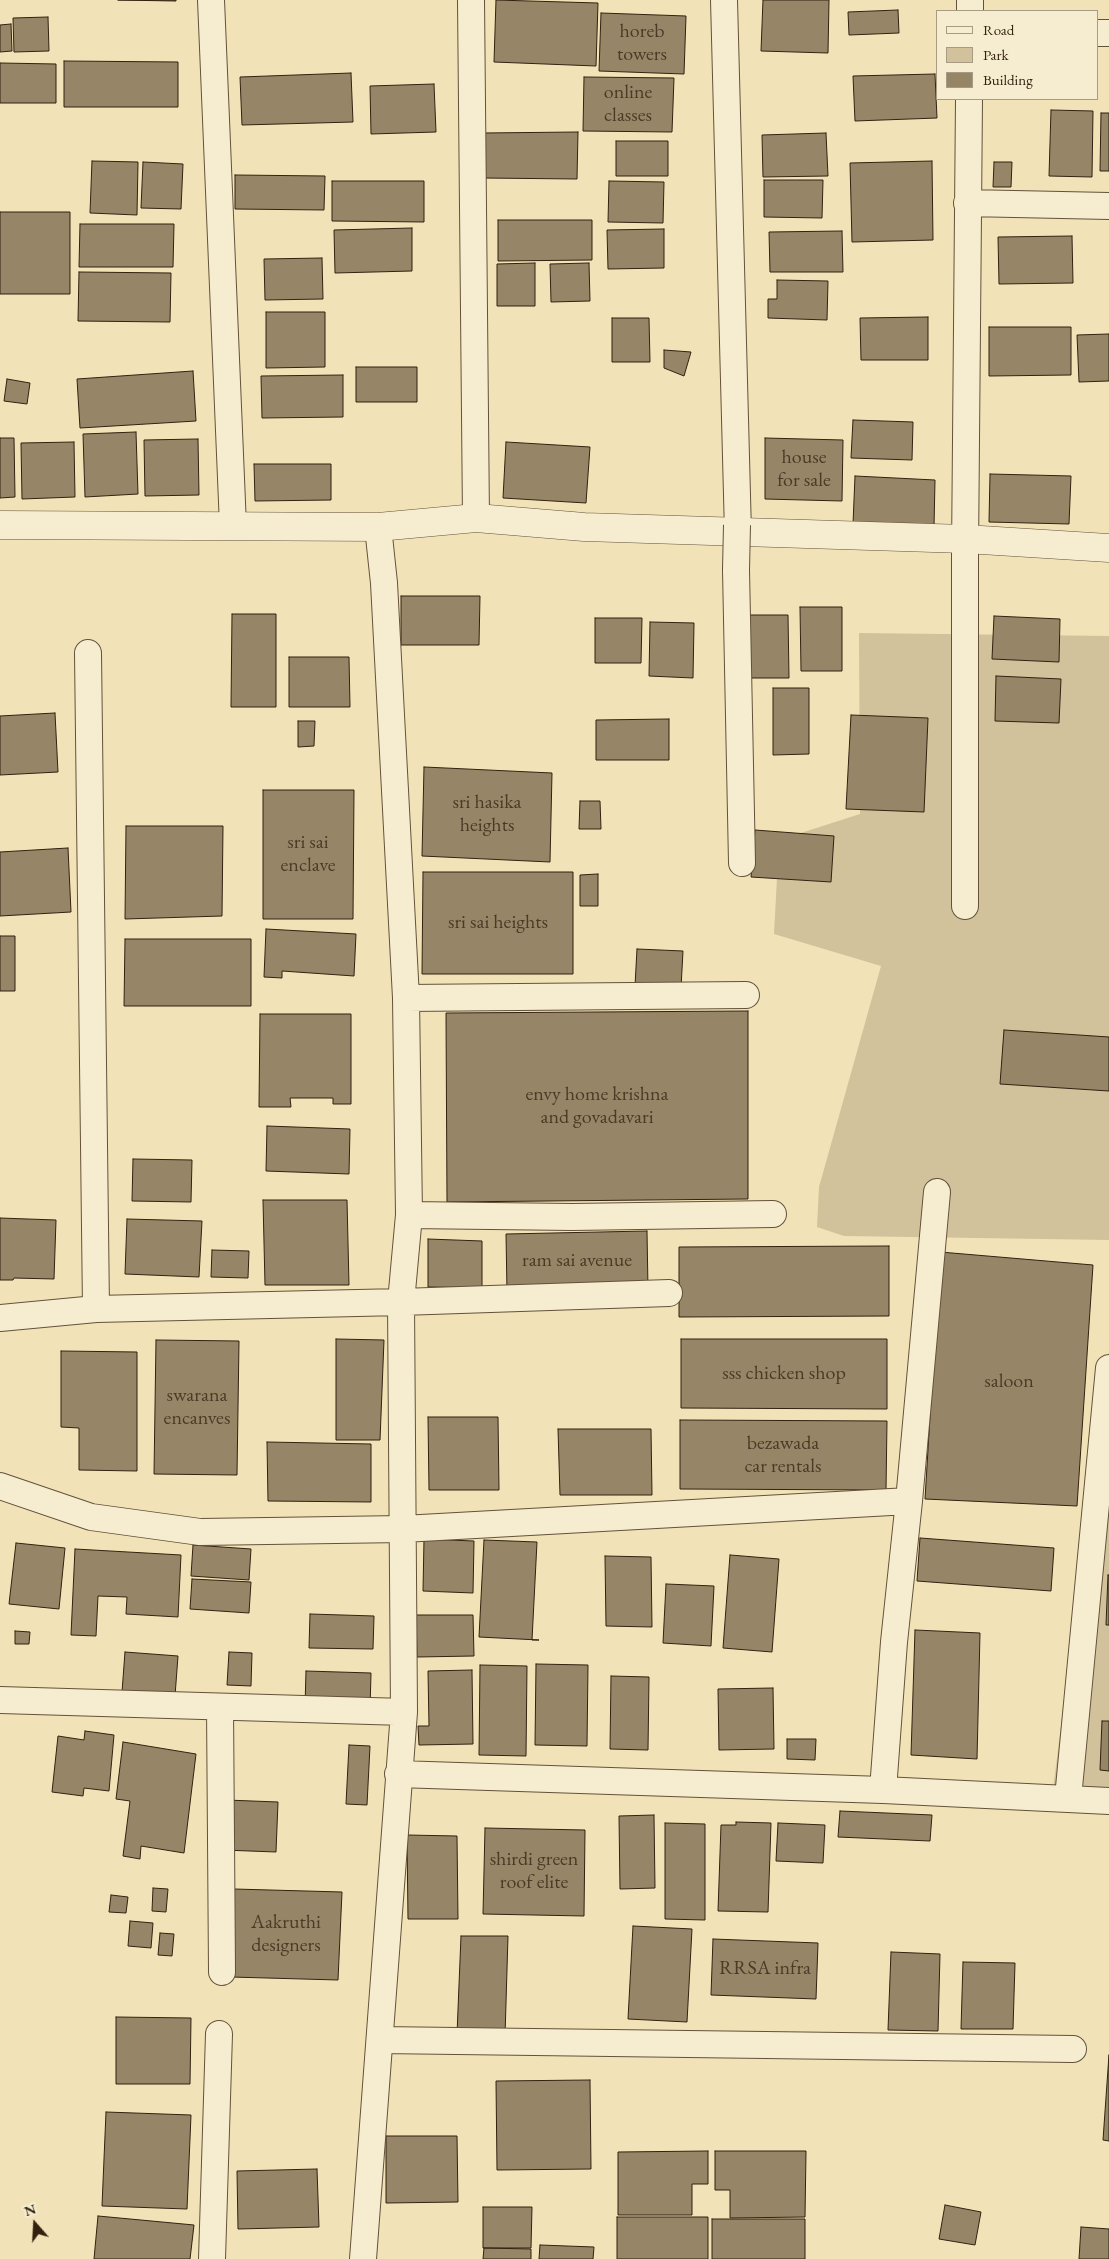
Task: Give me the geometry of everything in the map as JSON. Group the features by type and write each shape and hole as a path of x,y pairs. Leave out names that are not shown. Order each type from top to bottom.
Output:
{"street":[{"path":"212,0 233,526"},
{"path":"471,0 476,518"},
{"path":"724,0 738,529 736,570 742,863"},
{"path":"965,906 965,546 969,100"},
{"path":"968,203 1109,206"},
{"path":"0,525 233,526 379,537 476,518 584,527 738,529 965,546 1109,548"},
{"path":"363,2259 404,1712 401,1302 409,1215 406,998 384,583 379,537"},
{"path":"88,653 96,1309"},
{"path":"406,998 746,995"},
{"path":"883,1790 894,1642 909,1501 937,1192"},
{"path":"409,1215 572,1217 773,1214"},
{"path":"0,1318 96,1309 401,1302 669,1293"},
{"path":"1068,1798 1109,1368"},
{"path":"0,1486 91,1517 200,1532 403,1528 909,1501"},
{"path":"0,1700 404,1712"},
{"path":"220,1707 222,1972"},
{"path":"398,1774 883,1790 1109,1801"},
{"path":"212,2259 219,2034"},
{"path":"380,2040 1073,2048"}],"green space":[{"path":"859,633 1109,636 1109,1240 844,1236 817,1227 819,1187 881,966 774,934 779,840 860,814"},
{"path":"1109,1352 1109,1791 1053,1789 1092,1481"}],"building":[{"path":"118,0 176,0 176,1"},
{"path":"496,0 598,3 596,66 494,62"},
{"path":"763,0 829,0 828,53 761,51"},
{"path":"898,10 899,33 849,35 848,12"},
{"path":"601,13 686,16 684,74 599,71"},
{"path":"48,17 49,51 14,52 13,18"},
{"path":"11,24 12,51 0,52 0,25"},
{"path":"64,61 178,62 178,107 64,107"},
{"path":"0,63 56,64 56,103 0,103"},
{"path":"351,73 353,122 242,125 240,77"},
{"path":"935,74 937,118 855,121 853,76"},
{"path":"584,77 674,78 672,132 583,131"},
{"path":"434,84 436,132 371,134 370,86"},
{"path":"1051,110 1093,111 1092,177 1049,176"},
{"path":"1101,113 1109,113 1109,171 1100,171"},
{"path":"578,132 577,179 484,178 483,133"},
{"path":"826,133 828,176 763,177 762,135"},
{"path":"616,141 668,141 668,176 616,176"},
{"path":"92,161 138,162 137,215 90,213"},
{"path":"932,161 933,240 852,242 850,163"},
{"path":"143,162 183,164 181,209 141,208"},
{"path":"994,162 1012,162 1011,187 993,187"},
{"path":"235,175 325,176 324,210 235,209"},
{"path":"764,180 823,180 822,218 764,217"},
{"path":"332,181 424,181 424,222 332,221"},
{"path":"609,181 664,182 663,223 608,222"},
{"path":"0,212 70,212 70,294 0,294"},
{"path":"498,220 592,220 592,260 498,261"},
{"path":"80,224 174,224 173,267 79,267"},
{"path":"412,228 412,271 335,273 334,230"},
{"path":"664,229 664,268 608,269 607,230"},
{"path":"842,231 843,272 770,272 769,232"},
{"path":"1072,236 1073,283 999,284 998,237"},
{"path":"322,258 323,299 265,300 264,259"},
{"path":"535,263 535,306 497,306 497,264"},
{"path":"589,263 590,301 551,302 550,264"},
{"path":"79,272 171,273 170,322 78,321"},
{"path":"777,280 828,281 827,320 768,318 768,299 777,299"},
{"path":"266,312 325,312 325,367 266,368"},
{"path":"928,317 928,360 861,360 860,318"},
{"path":"612,318 649,318 650,362 612,362"},
{"path":"989,327 1071,327 1071,375 989,376"},
{"path":"1109,334 1109,381 1079,382 1077,335"},
{"path":"664,350 691,352 684,376 664,368"},
{"path":"356,367 417,367 417,402 356,402"},
{"path":"193,371 196,421 80,428 77,379"},
{"path":"343,375 343,417 262,418 261,376"},
{"path":"7,379 30,383 27,404 4,401"},
{"path":"853,420 913,422 912,460 851,458"},
{"path":"136,432 138,494 85,497 83,434"},
{"path":"0,438 14,438 15,497 0,498"},
{"path":"765,438 843,440 842,501 765,499"},
{"path":"198,439 199,495 145,496 144,440"},
{"path":"74,442 75,497 22,499 21,443"},
{"path":"506,442 590,447 586,503 503,498"},
{"path":"254,464 331,464 331,500 255,501"},
{"path":"990,474 1071,476 1069,524 989,522"},
{"path":"855,476 935,480 934,527 853,524"},
{"path":"401,596 480,596 479,645 401,645"},
{"path":"800,607 842,607 842,671 801,671"},
{"path":"232,614 276,614 276,707 231,707"},
{"path":"746,615 788,615 789,678 746,678"},
{"path":"994,616 1060,619 1059,662 992,659"},
{"path":"595,618 642,618 641,663 595,663"},
{"path":"650,622 694,623 693,678 649,676"},
{"path":"289,657 349,657 350,707 289,707"},
{"path":"996,676 1061,679 1059,723 995,721"},
{"path":"773,688 809,688 809,754 773,755"},
{"path":"55,713 58,772 0,775 0,716"},
{"path":"851,715 928,718 924,812 846,809"},
{"path":"669,719 669,760 596,760 596,720"},
{"path":"298,721 315,721 314,746 298,747"},
{"path":"424,767 552,773 550,862 422,856"},
{"path":"263,790 354,790 353,919 263,919"},
{"path":"580,801 600,801 601,829 579,829"},
{"path":"126,826 223,826 222,916 125,919"},
{"path":"755,830 834,836 831,882 751,877"},
{"path":"68,848 71,912 0,916 0,852"},
{"path":"423,872 573,872 573,974 422,974"},
{"path":"598,874 598,906 580,906 580,875"},
{"path":"266,929 356,934 354,976 282,971 282,978 264,977"},
{"path":"0,936 15,936 15,991 0,991"},
{"path":"125,939 251,939 251,1006 124,1006"},
{"path":"637,949 683,951 681,988 635,986"},
{"path":"748,1011 748,1199 447,1202 446,1013"},
{"path":"260,1014 351,1014 351,1104 333,1104 333,1098 290,1098 291,1107 259,1107"},
{"path":"1004,1030 1109,1037 1109,1091 1000,1084"},
{"path":"267,1126 350,1129 349,1174 266,1171"},
{"path":"133,1159 192,1160 191,1202 132,1201"},
{"path":"263,1200 347,1200 349,1285 265,1285"},
{"path":"0,1218 56,1220 54,1279 14,1278 13,1280 0,1280"},
{"path":"127,1219 202,1221 199,1277 125,1274"},
{"path":"647,1231 648,1289 507,1292 506,1234"},
{"path":"428,1239 482,1241 482,1288 428,1287"},
{"path":"889,1246 889,1316 679,1317 679,1247"},
{"path":"212,1250 249,1251 248,1278 211,1277"},
{"path":"940,1252 1093,1265 1077,1506 925,1499"},
{"path":"336,1339 384,1340 380,1440 336,1440"},
{"path":"681,1339 887,1339 887,1409 681,1408"},
{"path":"156,1340 239,1341 237,1475 154,1474"},
{"path":"61,1351 137,1352 137,1471 79,1470 79,1428 61,1427"},
{"path":"428,1417 498,1417 499,1490 429,1490"},
{"path":"680,1420 887,1421 886,1490 680,1489"},
{"path":"558,1429 651,1429 652,1495 560,1495"},
{"path":"267,1442 371,1444 371,1502 268,1501"},
{"path":"920,1538 1054,1548 1051,1591 917,1581"},
{"path":"424,1539 474,1541 473,1593 423,1591"},
{"path":"484,1540 537,1542 532,1640 479,1637"},
{"path":"16,1543 65,1548 59,1609 9,1604"},
{"path":"193,1545 251,1549 249,1580 191,1576"},
{"path":"75,1549 181,1555 178,1617 126,1614 127,1597 98,1596 96,1636 71,1635"},
{"path":"730,1555 779,1559 772,1652 723,1648"},
{"path":"605,1556 651,1557 652,1627 606,1626"},
{"path":"1108,1575 1109,1625 1106,1625"},
{"path":"192,1579 251,1582 249,1613 190,1609"},
{"path":"666,1584 714,1586 711,1646 663,1643"},
{"path":"310,1614 374,1616 373,1649 309,1648"},
{"path":"416,1615 473,1615 474,1656 417,1657"},
{"path":"915,1630 980,1633 977,1759 911,1755"},
{"path":"15,1631 30,1632 29,1644 15,1644"},
{"path":"125,1652 178,1656 175,1696 122,1692"},
{"path":"229,1652 252,1653 251,1686 227,1685"},
{"path":"536,1664 588,1665 587,1746 535,1745"},
{"path":"480,1665 527,1666 526,1756 479,1755"},
{"path":"472,1670 473,1744 419,1745 418,1726 429,1726 428,1671"},
{"path":"306,1671 371,1673 370,1709 305,1707"},
{"path":"611,1676 649,1677 648,1750 610,1749"},
{"path":"773,1688 774,1749 719,1750 718,1689"},
{"path":"1102,1721 1109,1721 1109,1771 1100,1770"},
{"path":"85,1731 114,1735 109,1791 84,1788 83,1796 52,1792 58,1736 84,1740"},
{"path":"787,1739 816,1739 815,1760 787,1759"},
{"path":"123,1742 196,1754 184,1853 141,1846 140,1859 123,1856 130,1801 116,1799"},
{"path":"349,1745 370,1746 367,1805 346,1804"},
{"path":"226,1800 278,1802 276,1852 223,1850"},
{"path":"840,1811 932,1815 930,1841 838,1837"},
{"path":"654,1815 655,1888 620,1889 619,1816"},
{"path":"736,1822 771,1823 768,1912 718,1911 721,1825 736,1825"},
{"path":"665,1823 705,1824 705,1920 665,1919"},
{"path":"778,1823 825,1825 823,1863 776,1861"},
{"path":"485,1828 585,1830 584,1916 483,1914"},
{"path":"407,1835 457,1836 458,1919 408,1919"},
{"path":"153,1888 168,1889 166,1912 152,1911"},
{"path":"234,1889 342,1892 338,1980 231,1977"},
{"path":"111,1895 128,1897 126,1913 109,1912"},
{"path":"130,1921 153,1923 151,1948 128,1946"},
{"path":"633,1926 692,1929 687,2022 628,2019"},
{"path":"160,1933 174,1934 172,1956 158,1955"},
{"path":"461,1936 508,1936 505,2036 457,2034"},
{"path":"713,1939 818,1943 816,1999 711,1995"},
{"path":"891,1952 940,1954 938,2031 888,2030"},
{"path":"963,1962 1015,1963 1013,2029 961,2029"},
{"path":"116,2017 191,2018 190,2084 116,2084"},
{"path":"1109,2055 1109,2141 1103,2140"},
{"path":"590,2080 591,2169 497,2170 496,2081"},
{"path":"106,2112 191,2115 187,2209 102,2206"},
{"path":"386,2136 457,2136 458,2202 386,2203"},
{"path":"708,2151 708,2184 692,2184 692,2215 618,2215 618,2152"},
{"path":"715,2151 806,2151 805,2217 730,2218 730,2190 715,2190"},
{"path":"317,2169 319,2227 238,2229 237,2171"},
{"path":"945,2205 981,2212 975,2245 939,2239"},
{"path":"483,2207 532,2207 531,2248 483,2248"},
{"path":"98,2216 194,2225 190,2259 94,2259"},
{"path":"617,2217 708,2217 708,2259 617,2259"},
{"path":"712,2219 805,2219 805,2259 712,2259"},
{"path":"1081,2227 1109,2229 1109,2259 1079,2259"},
{"path":"540,2245 594,2247 593,2259 539,2259"},
{"path":"484,2248 531,2249 531,2259 483,2259"}]}
